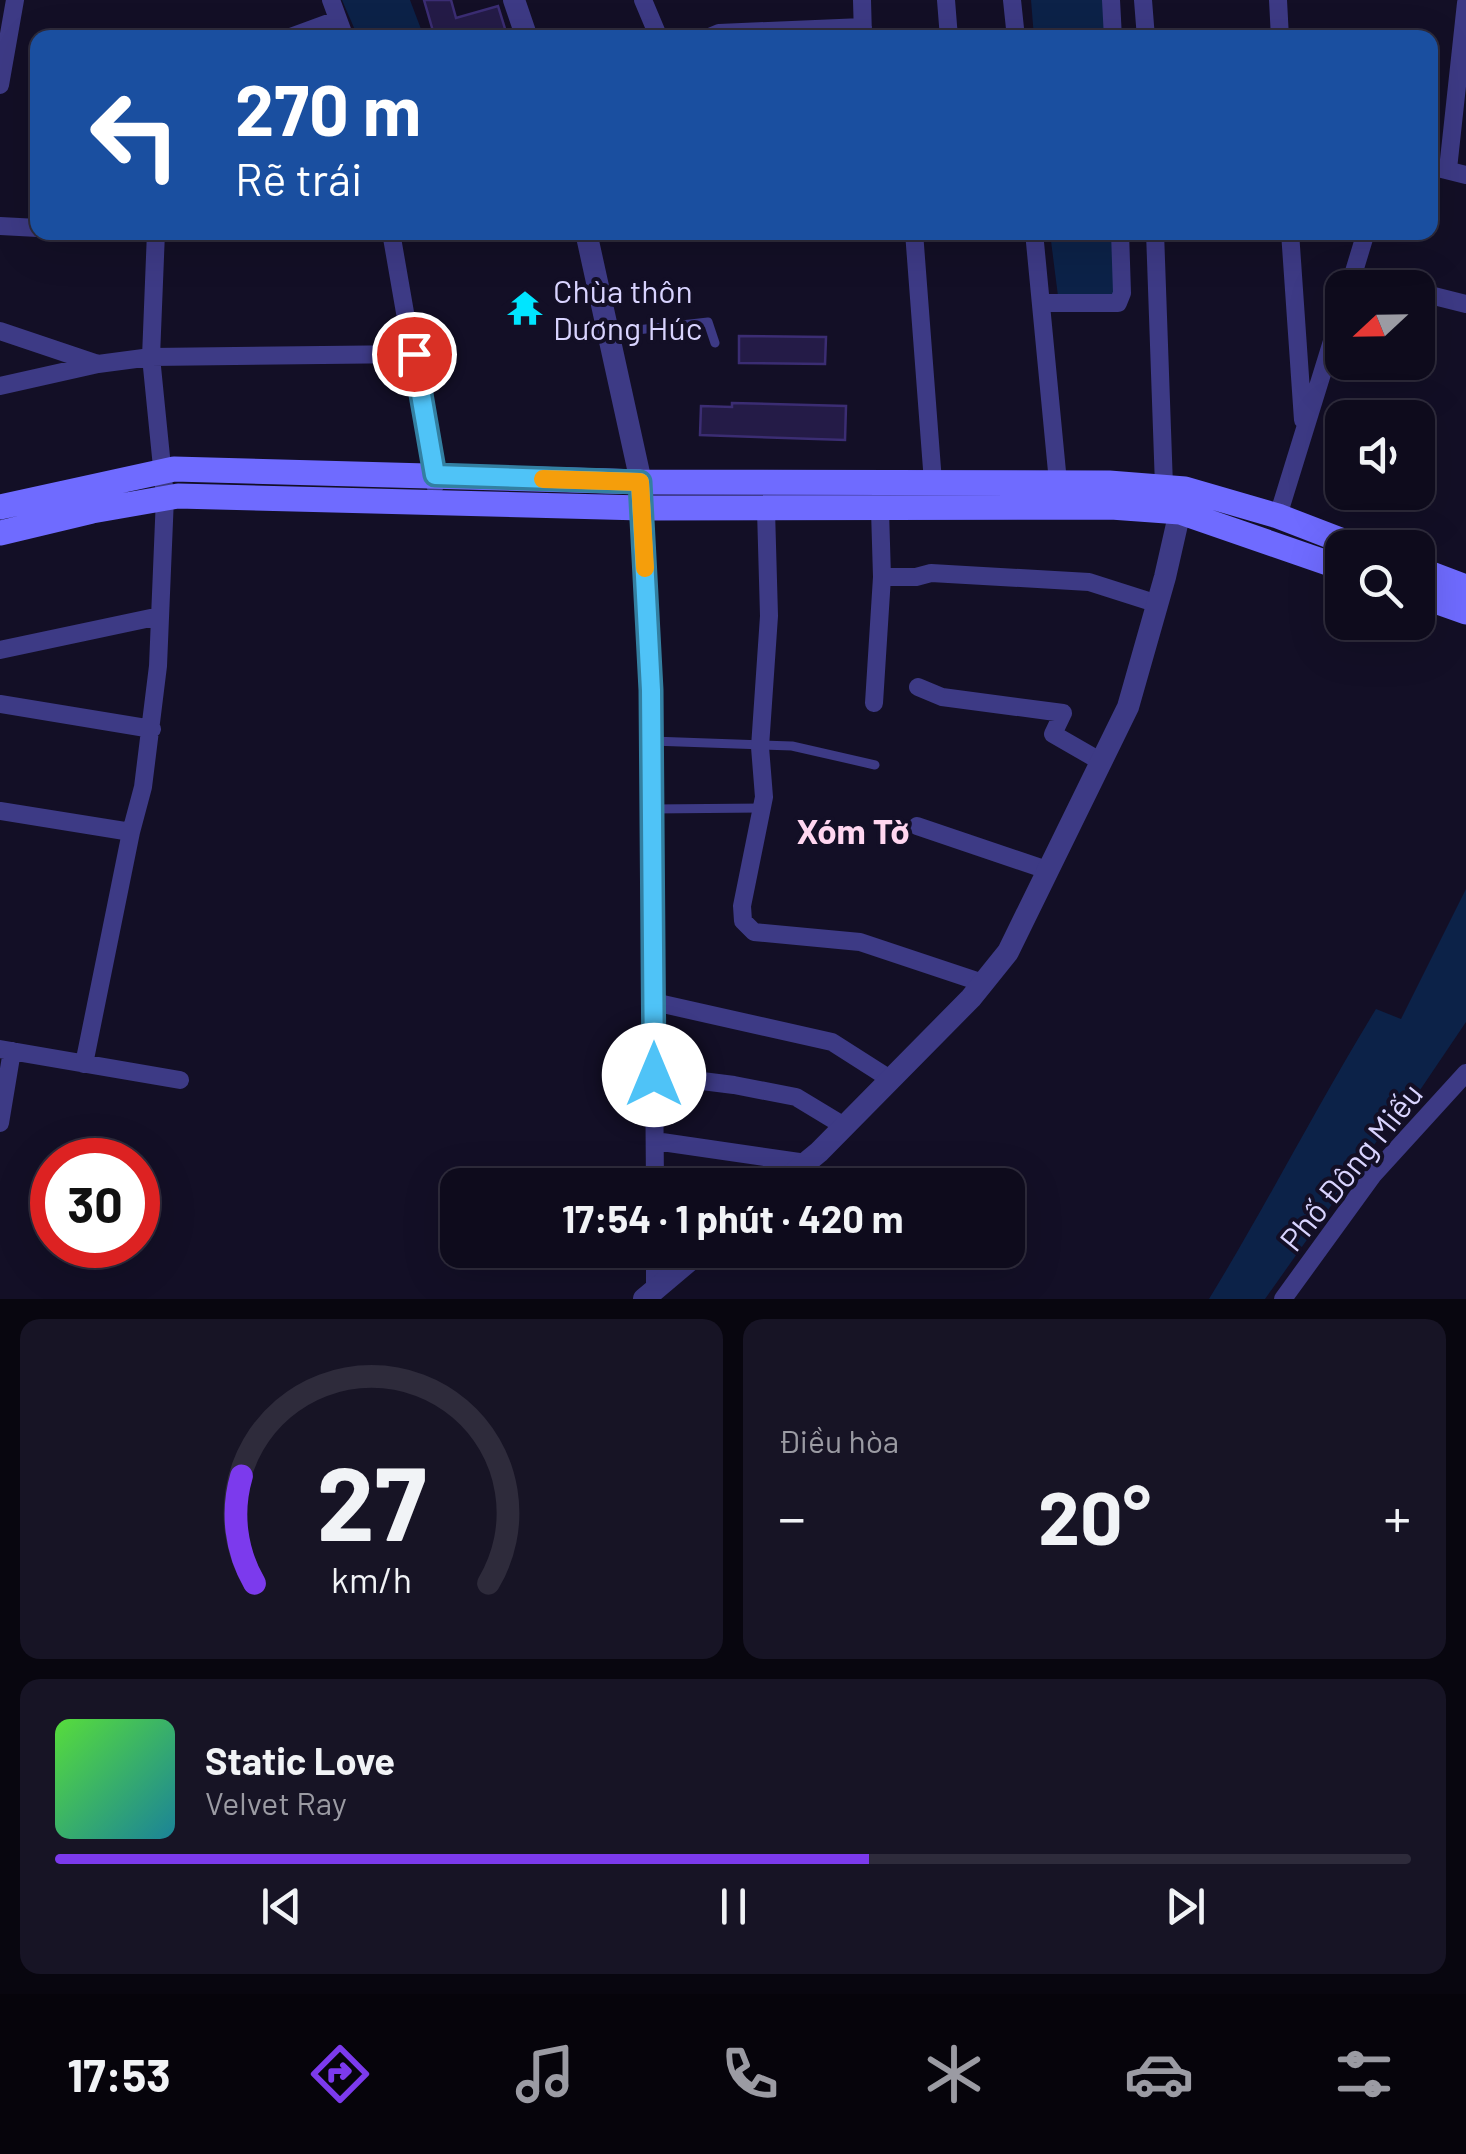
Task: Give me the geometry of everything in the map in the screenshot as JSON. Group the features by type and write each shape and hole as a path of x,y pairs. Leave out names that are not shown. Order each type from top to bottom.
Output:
{"main road":[{"path":"0,506 164,470 435,488 642,508 880,510 1046,506 1176,496 1325,561"},
{"path":"0,534 164,497 640,482 1058,482 1176,496 1278,516 1325,534"},
{"path":"1435,585 1466,587"},
{"path":"1435,592 1466,612"}],"street":[{"path":"0,84 15,0"},
{"path":"332,0 341,29"},
{"path":"514,0 524,30"},
{"path":"642,0 655,30"},
{"path":"862,0 863,30"},
{"path":"946,0 948,30"},
{"path":"1012,0 1015,30"},
{"path":"1111,0 1113,30"},
{"path":"1144,0 1146,30"},
{"path":"1278,0 1280,30"},
{"path":"1448,170 1466,3"},
{"path":"0,226 30,228"},
{"path":"84,1064 152,730 164,497 152,358 156,240"},
{"path":"393,240 435,488"},
{"path":"588,240 640,482 642,508 652,740 655,1168"},
{"path":"915,240 932,482"},
{"path":"1035,240 1058,482"},
{"path":"1040,302 1118,303 1122,293 1120,240"},
{"path":"800,1168 890,1080 1008,952 1128,706 1158,604 1176,496 1156,240"},
{"path":"1290,240 1304,431"},
{"path":"1355,270 1364,240"},
{"path":"1435,296 1466,304"},
{"path":"0,330 98,364"},
{"path":"0,386 98,364 152,358 414,354"},
{"path":"1278,516 1325,364"},
{"path":"766,510 769,616 760,747 763,808 742,906 744,921 754,932 860,942 983,983"},
{"path":"874,703 882,577 880,510"},
{"path":"882,577 931,573 1089,582 1158,604"},
{"path":"0,650 160,616"},
{"path":"918,687 942,698 1063,713 1053,734 1100,761"},
{"path":"0,704 152,730"},
{"path":"0,811 131,832"},
{"path":"916,826 1047,870"},
{"path":"654,1002 832,1042 890,1080"},
{"path":"0,1124 6,1050 180,1080"},
{"name":"Phố Đông Miếu","path":"1283,1299 1373,1175 1466,1073"},
{"path":"654,1075 796,1097 844,1126"},
{"path":"654,1141 806,1163"},
{"path":"650,1294 653,1268"},
{"path":"650,1294 681,1268"}],"lane":[{"path":"608,333 708,322 716,343"},
{"path":"652,740 792,746 875,764"},
{"path":"652,809 763,808"}],"water":[{"path":"342,0 410,0 421,30 355,30"},
{"path":"1031,0 1106,0 1108,30 1033,30"},
{"path":"1051,240 1116,240 1113,297 1058,296"},
{"path":"1466,889 1466,1022 1265,1299 1209,1299 1376,1009 1401,1019"}],"building":[{"path":"424,0 451,0 456,18 498,6 505,30 433,30"},
{"path":"739,336 826,337 825,364 739,363"},
{"path":"732,403 846,406 845,440 700,435 701,406 732,407"}],"slow traffic":[{"path":"543,479 640,482 645,568"}],"place":[{"name":"Chùa thôn Dương Húc","path":"525,308"}],"district":[{"name":"Xóm Tờ","path":"853,830"}],"route":[{"path":"414,354 435,475 640,482 651,690 654,1075"}]}
